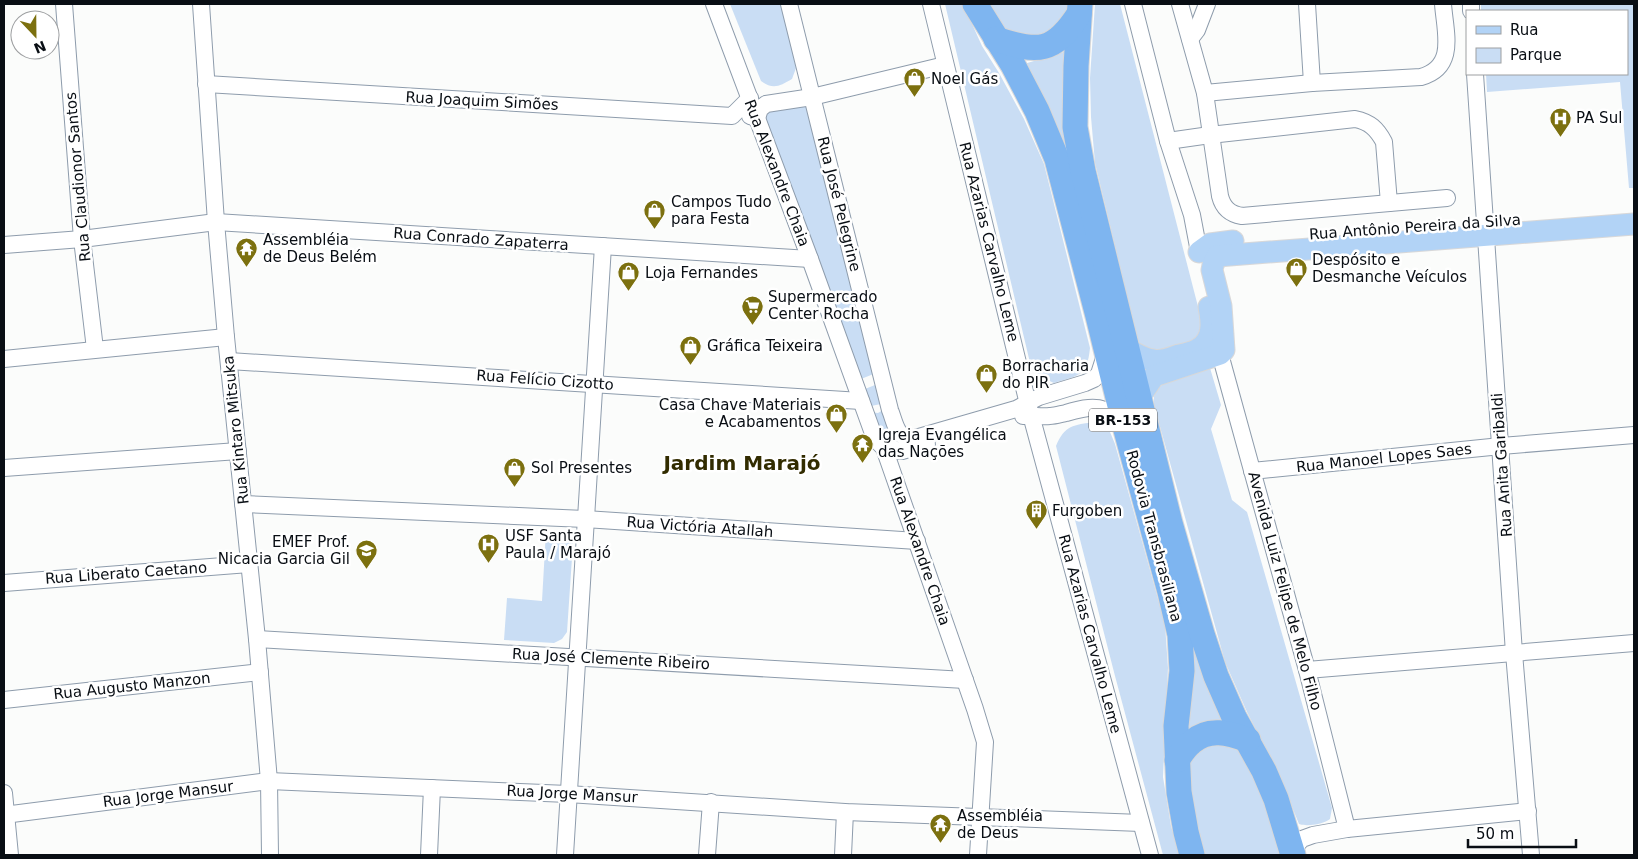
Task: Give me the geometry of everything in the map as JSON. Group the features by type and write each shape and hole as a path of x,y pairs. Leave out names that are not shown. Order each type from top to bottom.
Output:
{"highway":[{"name":"Rodovia Transbrasiliana","path":"975,4 1013,65 1037,111 1057,159 1117,350 1139,398 1170,524 1216,676 1234,717 1248,740 1276,799 1292,852"},
{"name":"Rodovia Transbrasiliana","path":"1079,9 1075,127 1117,350 1126,430 1180,635 1182,671 1176,726 1177,760 1182,808 1192,855"},
{"path":"996,39 1034,49 1059,40 1070,28 1079,9"},
{"path":"1177,760 1192,741 1211,732 1228,733 1248,740"}],"main road":[{"name":"Rua Antônio Pereira da Silva","path":"1210,260 1634,211"},
{"name":"Rua Antônio Pereira da Silva","path":"1486,229 1634,224"},
{"path":"1117,350 1146,359 1164,360 1198,349 1211,332 1210,260"},
{"path":"1139,398 1154,376 1220,354 1224,347 1221,306 1210,260"}],"street":[{"name":"Rua Claudionor Santos","path":"64,4 82,240 95,349"},
{"name":"Rua Kintaro Mitsuka","path":"201,4 226,337 257,639 269,782 270,855"},
{"name":"Rua Alexandre Chaia","path":"714,4 810,259 875,439 884,448 985,742 978,855"},
{"name":"Rua José Pelegrine","path":"789,4 886,394 899,433 906,438 912,439 1016,409 1030,409"},
{"name":"Rua Azarias Carvalho Leme","path":"931,4 1030,409 1150,855"},
{"path":"1132,4 1168,141 1192,215 1210,260"},
{"path":"1180,4 1205,93 1221,202 1230,212 1242,216 1447,198"},
{"path":"1190,39 1197,30 1207,4"},
{"path":"1308,4 1312,83"},
{"path":"1205,93 1431,75 1444,61 1447,52 1443,4"},
{"path":"757,118 760,109 766,104 945,62"},
{"name":"Rua Anita Garibaldi","path":"1475,75 1514,653 1532,855"},
{"name":"Rua Joaquim Simões","path":"206,84 732,116 742,114 757,118"},
{"path":"732,116 750,98 811,94"},
{"path":"1168,141 1355,119 1365,121 1380,133 1384,142 1389,203"},
{"name":"Rua Conrado Zapaterra","path":"4,245 82,240 216,222 810,259"},
{"path":"565,855 603,246"},
{"path":"4,359 226,337"},
{"path":"884,448 902,451 1017,417 1030,409 1039,398 1094,379 1117,350"},
{"name":"Avenida Luiz Felipe de Melo Filho","path":"1220,354 1307,670 1347,829"},
{"name":"Rua Felício Cizotto","path":"229,361 861,400"},
{"path":"871,382 879,383 886,394 879,408 870,409 861,400 865,385 871,382"},
{"path":"1030,409 1052,416 1088,406 1102,409 1114,415 1126,430"},
{"name":"Rua Manoel Lopes Saes","path":"1252,471 1501,446 1634,435"},
{"path":"4,468 238,451"},
{"name":"Rua Victória Atallah","path":"243,504 585,519 916,540"},
{"name":"Rua Liberato Caetano","path":"4,583 249,564"},
{"name":"Rua José Clemente Ribeiro","path":"257,639 965,680"},
{"path":"1307,670 1634,644"},
{"name":"Rua Augusto Manzon","path":"4,700 260,672"},
{"name":"Rua Jorge Mansur","path":"5,815 269,782 568,794 845,812 1141,823"},
{"path":"429,855 432,788"},
{"path":"4,793 10,855"},
{"path":"707,855 711,802"},
{"path":"1292,852 1302,839 1313,835 1347,829 1528,811"},
{"path":"843,855 845,812"}],"green space":[{"path":"730,4 781,4 796,68 792,79 776,86 765,84 761,81"},
{"path":"945,4 963,4 982,46 1024,119 1044,164 1090,348 1087,365 1076,376 1054,383 1041,377 1031,367"},
{"path":"984,4 1073,4 1073,8 1039,40 1001,31"},
{"path":"1095,4 1120,4 1203,326 1195,341 1173,349 1153,350 1138,342 1095,163 1090,78"},
{"path":"1481,4 1634,4 1634,188 1629,188 1620,82 1487,92 1486,75 1628,75 1628,10 1481,10"},
{"path":"1067,51 1072,168 1024,64"},
{"path":"804,103 807,108 876,373 861,379 765,120 765,114 770,109"},
{"path":"1210,368 1221,405 1211,429 1232,500 1247,512 1332,808 1330,819 1320,824 1299,824 1281,780 1247,712 1225,662 1154,405 1155,393 1161,386 1174,379"},
{"path":"875,385 879,386 881,404 871,406 865,389"},
{"path":"886,408 895,434 892,441 885,444 870,412 878,413"},
{"path":"1095,422 1110,432 1115,444 1165,624 1168,668 1163,777 1171,826 1180,855 1163,855 1056,446 1066,430 1075,425"},
{"path":"546,531 565,535 573,543 567,632 562,639 554,643 504,640 507,598 542,601"},
{"path":"1186,622 1228,727 1186,737"},
{"path":"1239,742 1286,855 1200,855 1184,768 1197,745"}],"place":[{"name":"Noel Gás","path":"915,98"},
{"name":"PA Sul","path":"1560,137"},
{"name":"Campos Tudo para Festa","path":"655,230"},
{"name":"Assembléia de Deus Belém","path":"247,268"},
{"name":"Despósito e Desmanche Veículos","path":"1296,288"},
{"name":"Loja Fernandes","path":"629,292"},
{"name":"Supermercado Center Rocha","path":"752,325"},
{"name":"Gráfica Teixeira","path":"691,365"},
{"name":"Borracharia do PIR","path":"986,394"},
{"name":"Casa Chave Materiais e Acabamentos","path":"837,433"},
{"name":"Igreja Evangélica das Nações","path":"862,463"},
{"name":"Sol Presentes","path":"515,487"},
{"name":"Furgoben","path":"1036,530"},
{"name":"USF Santa Paula / Marajó","path":"489,564"},
{"name":"EMEF Prof. Nicacia Garcia Gil","path":"366,570"},
{"name":"Assembléia de Deus","path":"941,844"}],"district":[{"name":"Jardim Marajó","path":"742,463"}]}
